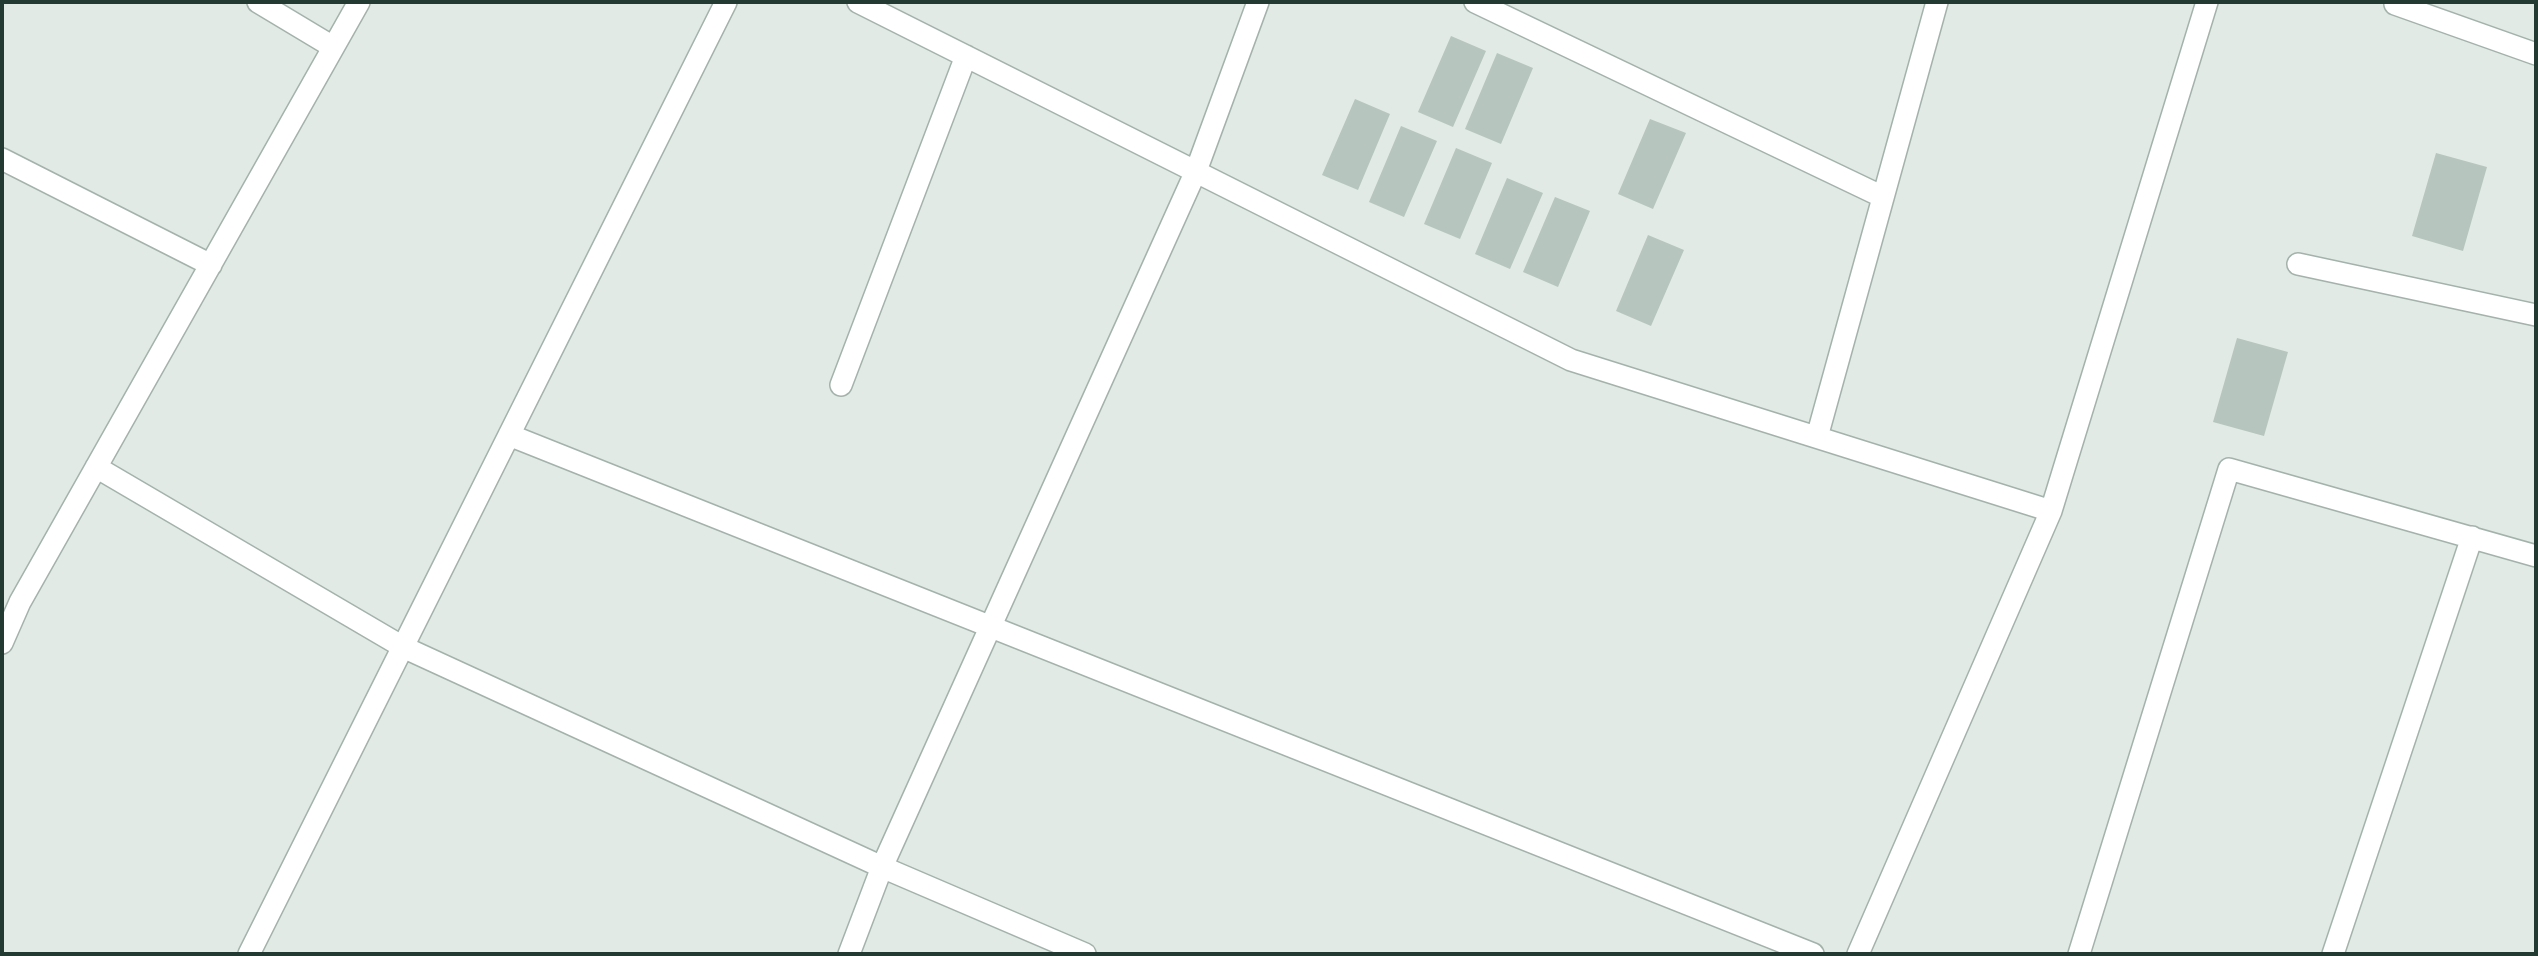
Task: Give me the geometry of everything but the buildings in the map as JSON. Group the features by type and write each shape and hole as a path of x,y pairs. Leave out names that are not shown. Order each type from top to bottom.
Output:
{"street":[{"path":"258,2 333,47"},
{"path":"2,643 11,597 96,467 359,2"},
{"path":"249,954 726,2"},
{"path":"858,2 1570,360 2051,510"},
{"path":"849,954 881,867 1196,171 1258,2"},
{"path":"1475,2 1883,197"},
{"path":"1818,437 1937,2"},
{"path":"1858,954 2051,510 2207,2"},
{"path":"2395,4 2536,54"},
{"path":"841,385 966,56"},
{"path":"2,159 211,265"},
{"path":"2298,264 2536,315"},
{"path":"509,435 991,627 1774,945 1813,954"},
{"path":"96,467 402,647 881,867 1085,954"},
{"path":"2078,954 2229,469 2536,556"},
{"path":"2333,954 2472,537"}]}
